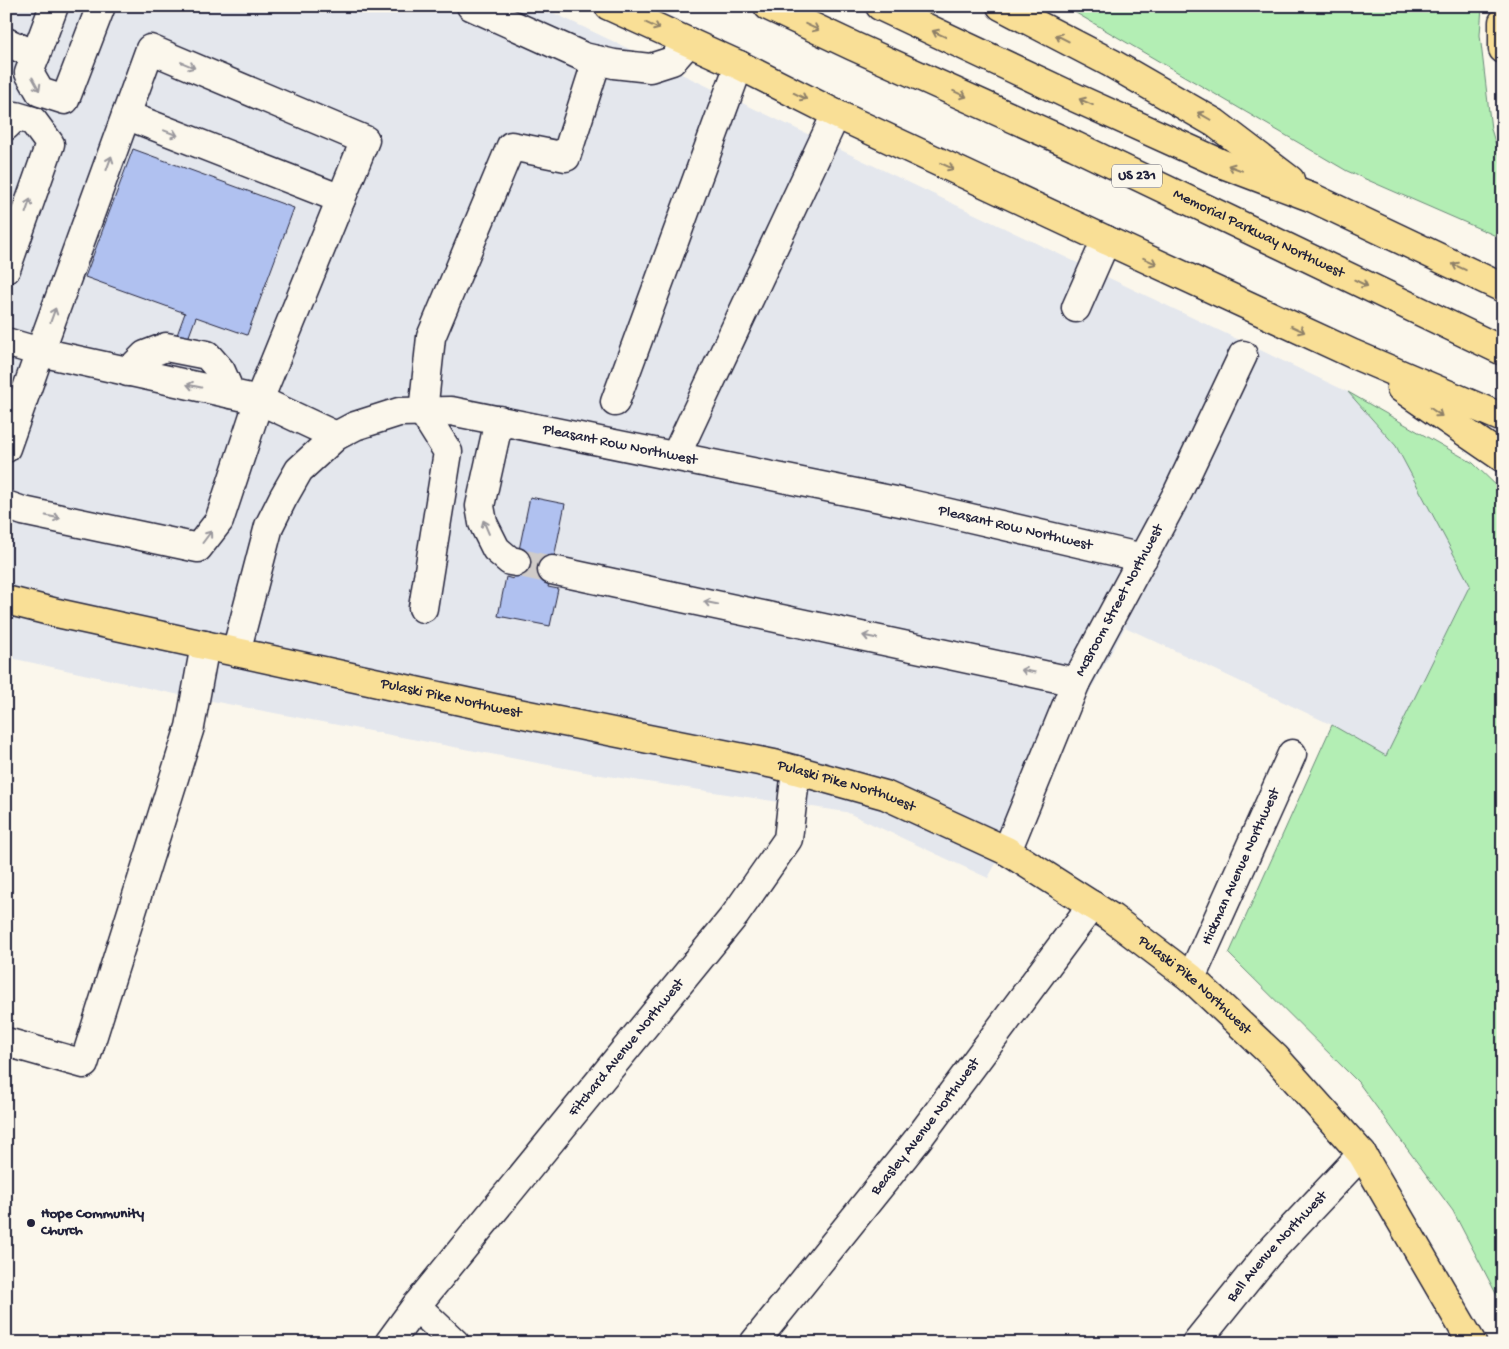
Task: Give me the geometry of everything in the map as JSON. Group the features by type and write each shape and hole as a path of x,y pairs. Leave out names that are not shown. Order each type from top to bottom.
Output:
{"main road":[{"path":"609,6 739,65 836,114 1353,354 1503,418"},
{"name":"Memorial Parkway Northwest","path":"768,6 1075,146 1503,351"},
{"path":"880,6 1220,163 1313,198 1503,288"},
{"path":"1001,6 1111,63 1215,123 1313,198"},
{"path":"1503,22 1503,49"},
{"path":"1353,354 1503,458"},
{"name":"Pulaski Pike Northwest","path":"6,600 489,707 774,764 885,796 1007,851 1112,918 1191,978 1276,1058 1362,1154 1472,1343"}],"street":[{"path":"54,6 30,73 40,92 65,100 101,6"},
{"path":"471,6 584,57 614,64 650,68 672,61 689,42"},
{"path":"6,42 36,55"},
{"path":"6,448 150,49 365,140 259,400 219,521 198,548 23,511 6,505"},
{"path":"423,608 448,452 423,412 431,337 511,146 566,157 597,60"},
{"path":"615,402 739,65"},
{"path":"676,455 836,114"},
{"path":"126,115 340,199"},
{"path":"6,126 16,116 33,121 50,144 6,269"},
{"path":"1076,308 1106,240"},
{"path":"6,342 40,352 259,400 336,436"},
{"name":"McBroom Street Northwest","path":"1007,851 1076,682 1178,492 1243,355"},
{"name":"Pleasant Row Northwest","path":"236,652 269,526 300,470 336,436 355,426 399,412 451,410 910,504 1143,558"},
{"path":"499,420 480,506 483,523 496,549 510,561 516,562"},
{"path":"552,570 1076,682"},
{"path":"6,1042 84,1064 190,727 205,645"},
{"name":"Hickman Avenue Northwest","path":"1191,978 1292,754"},
{"name":"Fitchard Avenue Northwest","path":"389,1343 416,1306 735,915 788,839 796,770"},
{"name":"Beasley Avenue Northwest","path":"754,1343 918,1139 1092,905"},
{"name":"Bell Avenue Northwest","path":"1196,1343 1267,1255 1362,1154"},
{"path":"416,1306 455,1343"}],"shaded area":[{"path":"6,6 539,6 1348,392 1396,446 1470,585 1386,757 1332,725 1125,627 988,878 846,812 601,775 175,694 6,657"}],"green space":[{"path":"1064,6 1482,6 1480,35 1491,129 1503,168 1503,239 1347,171"},
{"path":"1348,392 1473,463 1503,492 1503,1307 1453,1211 1358,1082 1229,954 1332,725 1386,756 1470,585 1396,446"}],"building":[{"path":"133,149 294,208 247,335 196,317 189,336 207,342 197,368 169,357 185,313 85,277"},
{"path":"530,497 565,504 548,587 558,589 550,626 498,616 506,577 513,579"}],"tunnel":[{"path":"516,562 552,570"}],"place":[{"name":"Hope Community Church","path":"31,1223"}]}
